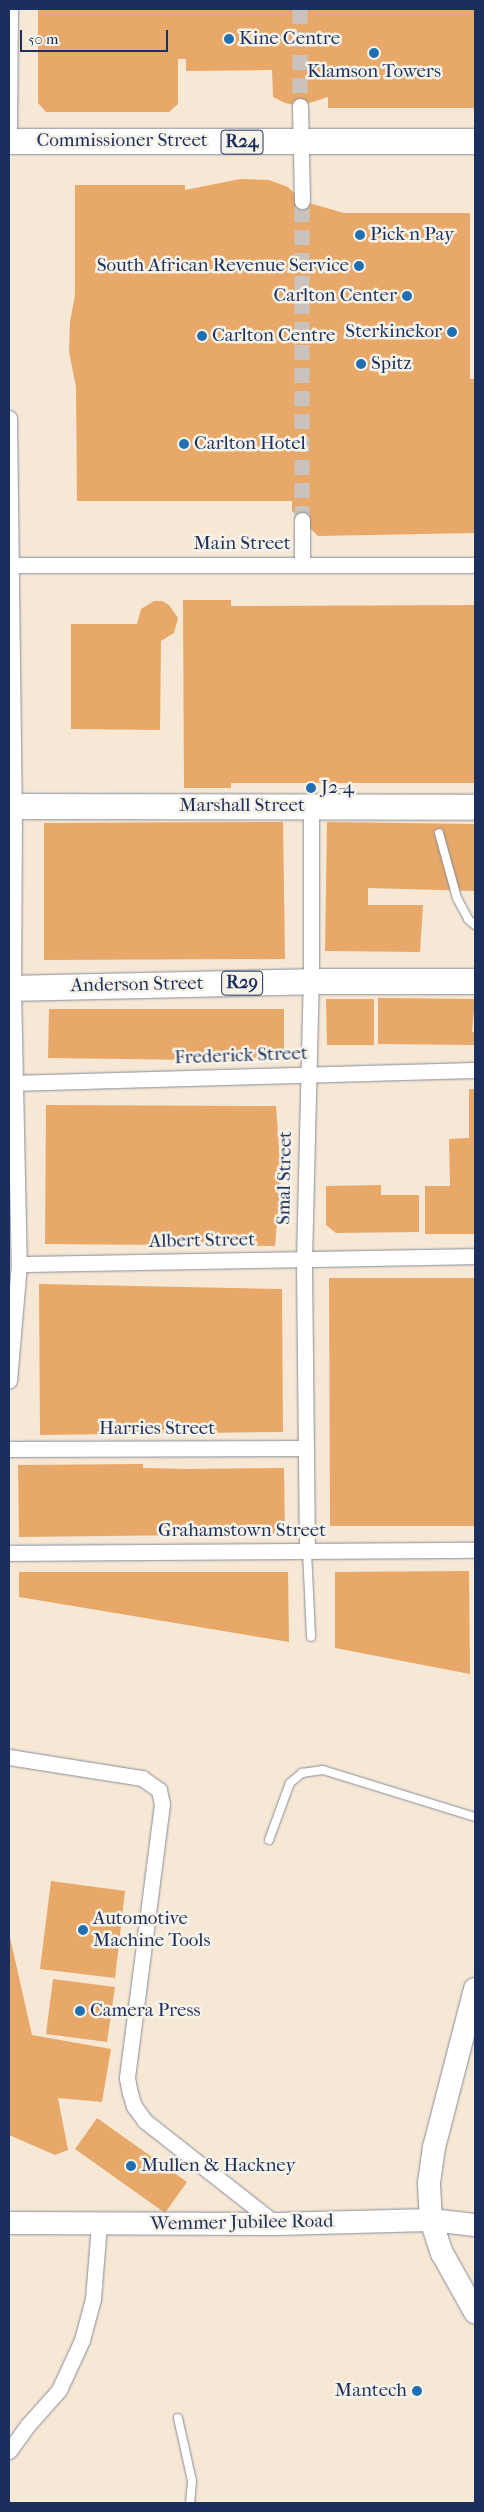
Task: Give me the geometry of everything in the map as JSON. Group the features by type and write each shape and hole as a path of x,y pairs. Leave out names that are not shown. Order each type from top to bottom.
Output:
{"main road":[{"name":"Commissioner Street","path":"9,140 475,141"},
{"name":"Marshall Street","path":"11,806 475,807"},
{"name":"Anderson Street","path":"11,988 311,981 475,982"}],"street":[{"path":"9,140 10,9"},
{"path":"300,106 302,201"},
{"path":"9,418 12,1083 19,1264 12,1313 9,1381"},
{"path":"302,520 302,564"},
{"name":"Main Street","path":"10,565 475,565"},
{"name":"Smal Street","path":"307,1551 304,1260 307,1074 311,981 311,806"},
{"name":"Frederick Street","path":"12,1083 475,1070"},
{"name":"Albert Street","path":"19,1264 475,1256"},
{"name":"Harries Street","path":"9,1449 306,1448"},
{"name":"Grahamstown Street","path":"9,1553 475,1550"},
{"path":"9,1757 142,1778 159,1790 162,1804 127,2078 130,2094 134,2106 145,2121 276,2224"},
{"path":"475,1989 434,2147 429,2184 431,2220 442,2253 475,2312"},
{"name":"Wemmer Jubilee Road","path":"9,2223 99,2225 276,2224 431,2220 475,2225"},
{"path":"9,2451 26,2426 59,2390 82,2340 93,2299 99,2225"}],"lane":[{"path":"439,833 457,898 468,920 475,925"},
{"path":"307,1551 311,1637"},
{"path":"269,1840 290,1783 302,1772 323,1770 475,1817"},
{"path":"178,2418 192,2481 190,2503"}],"building":[{"path":"38,9 475,9 475,108 328,108 328,97 300,106 285,103 273,97 272,70 186,71 186,59 178,59 178,104 169,112 46,112 38,103"},
{"path":"240,179 269,180 288,187 302,201 344,213 470,213 470,379 475,379 475,533 318,536 292,511 292,501 77,501 76,387 69,352 70,322 75,295 75,185 185,185 185,190"},
{"path":"183,600 231,600 231,606 475,605 475,783 231,783 231,788 184,788"},
{"path":"154,601 162,601 169,605 178,618 174,633 161,641 160,730 71,729 71,624 137,624 141,609"},
{"path":"283,822 285,959 44,960 44,823"},
{"path":"327,822 475,824 475,891 368,888 368,905 423,905 420,952 325,951"},
{"path":"378,998 475,999 472,1032 475,1032 475,1045 378,1044"},
{"path":"326,999 374,999 374,1045 327,1045"},
{"path":"49,1009 284,1009 284,1061 48,1058"},
{"path":"469,1089 475,1089 475,1234 425,1234 425,1186 450,1186 449,1139 469,1138"},
{"path":"46,1105 276,1106 281,1175 275,1246 45,1244"},
{"path":"381,1185 381,1195 419,1195 419,1232 336,1233 326,1225 326,1186"},
{"path":"329,1278 475,1278 475,1526 330,1526"},
{"path":"39,1284 282,1289 283,1432 40,1435"},
{"path":"143,1464 143,1468 284,1468 285,1534 19,1537 18,1465"},
{"path":"469,1571 470,1674 335,1648 335,1572"},
{"path":"19,1572 288,1572 289,1642 19,1597"},
{"name":"Automotive Machine Tools","path":"51,1881 125,1891 115,1978 40,1969"},
{"path":"9,1933 32,2035 111,2049 102,2102 58,2098 68,2150 55,2155 9,2135"},
{"name":"Camera Press","path":"53,1979 115,1987 107,2042 46,2034"},
{"name":"Mullen & Hackney","path":"97,2118 187,2182 165,2213 75,2149"}],"tunnel":[{"path":"300,9 300,106"},
{"path":"302,201 302,520"}],"place":[{"name":"Kine Centre","path":"229,39"},
{"name":"Klamson Towers","path":"374,53"},
{"name":"Pick n Pay","path":"360,235"},
{"name":"South African Revenue Service","path":"359,266"},
{"name":"Carlton Center","path":"407,296"},
{"name":"Sterkinekor","path":"452,332"},
{"name":"Carlton Centre","path":"202,336"},
{"name":"Spitz","path":"361,364"},
{"name":"Carlton Hotel","path":"184,444"},
{"name":"J2-4","path":"311,788"},
{"name":"Automotive Machine Tools","path":"83,1930"},
{"name":"Camera Press","path":"80,2011"},
{"name":"Mullen & Hackney","path":"131,2166"},
{"name":"Mantech","path":"417,2391"}]}
